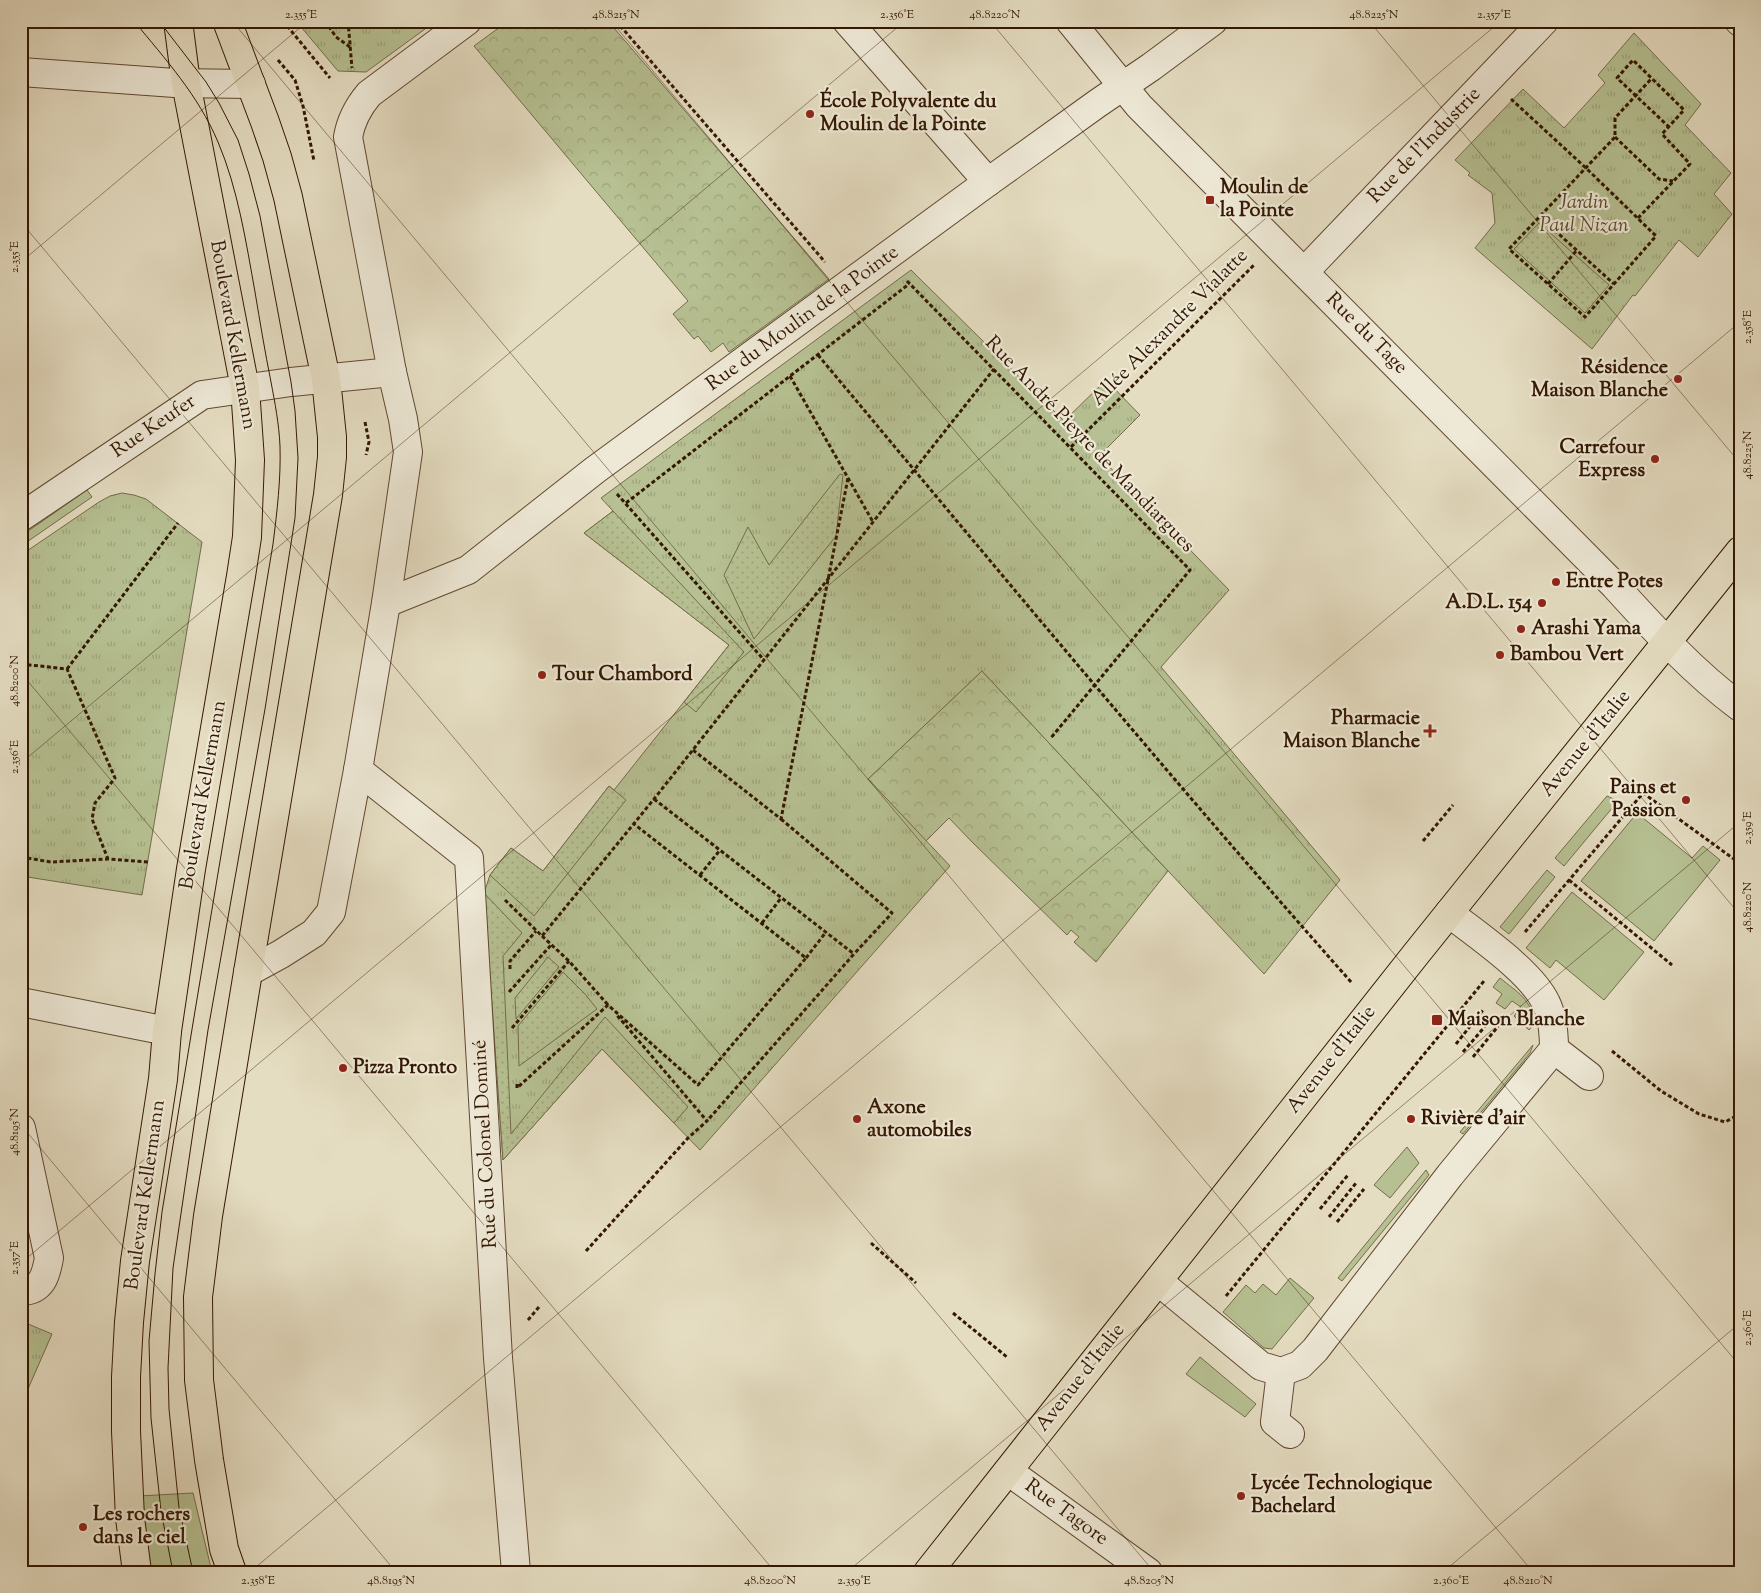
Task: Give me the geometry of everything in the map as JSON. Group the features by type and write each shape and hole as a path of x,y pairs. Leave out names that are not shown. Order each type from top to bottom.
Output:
{"main road":[{"name":"Boulevard Kellermann","path":"137,1572 130,1518 126,1377 135,1261 191,869 247,537 250,460 245,388 186,83 178,21"},
{"path":"227,21 252,84 277,157 288,197 326,378 332,437 329,485 208,1216 198,1297 199,1380 209,1460 224,1549 232,1572"},
{"name":"Avenue d'Italie","path":"928,1572 1374,1007 1740,552"}],"street":[{"path":"847,21 988,182"},
{"name":"Rue du Tage","path":"1070,21 1123,87 1146,112 1615,586 1667,642 1724,695 1740,707"},
{"name":"Rue du Moulin de la Pointe","path":"386,602 468,570 595,470 988,182 1213,21"},
{"name":"Rue de l'Industrie","path":"1305,271 1544,21"},
{"path":"248,972 281,954 314,932 331,912 358,770 386,602 408,452 348,137 351,123 361,103 370,94 467,22"},
{"path":"21,72 186,83 252,84"},
{"name":"Rue Keufer","path":"21,517 202,395 326,378 392,372"},
{"name":"Rue du Colonel Dominé","path":"358,770 469,858 498,1358 516,1572"},
{"path":"1158,1281 1261,1366 1281,1372 1300,1365 1315,1350 1450,1176 1554,1049 1554,1029 1546,1003 1532,983 1505,956 1449,913"},
{"path":"21,1002 167,1031"},
{"path":"1554,1049 1589,1076"},
{"path":"21,1128 49,1258 46,1275 39,1286 28,1291 21,1291"},
{"path":"1281,1372 1274,1422 1290,1434"},
{"name":"Rue Tagore","path":"1008,1471 1148,1572"}],"path":[{"path":"284,21 330,78"},
{"path":"325,21 336,37 351,47"},
{"path":"348,21 352,72"},
{"path":"616,21 828,265"},
{"path":"1638,218 1690,164 1662,134 1684,110 1633,60 1617,78 1668,126"},
{"path":"1652,78 1615,118 1616,137 1659,179 1673,181"},
{"path":"1512,100 1587,169 1656,236 1585,317 1509,249 1587,169 1616,137"},
{"path":"1540,217 1614,284"},
{"path":"1548,284 1577,250"},
{"name":"Allée Alexandre Vialatte","path":"1071,447 1258,261"},
{"name":"Rue André Pieyre de Mandiargues","path":"903,276 1190,570 1050,739"},
{"path":"626,503 910,284"},
{"path":"818,355 1301,927 1374,1007"},
{"path":"542,936 654,799 994,369"},
{"path":"790,376 873,522"},
{"path":"781,819 848,478"},
{"path":"613,490 764,660"},
{"path":"67,669 178,523"},
{"path":"21,664 67,669"},
{"path":"67,669 115,778 95,803 92,819 108,859"},
{"path":"586,1251 688,1138 707,1121 892,913 781,819 693,750"},
{"path":"1207,1320 1505,956 1642,793 1738,862"},
{"path":"654,799 854,954"},
{"path":"1423,841 1453,805"},
{"path":"634,824 806,958"},
{"path":"700,875 720,850"},
{"path":"21,857 51,862 108,859 148,862"},
{"path":"1570,880 1672,965"},
{"path":"502,897 569,961 707,1121"},
{"path":"762,923 781,898"},
{"path":"509,977 510,961 536,930"},
{"path":"608,1005 698,1085 826,932"},
{"path":"509,992 551,945"},
{"path":"512,1027 569,961"},
{"path":"509,984 510,1001"},
{"path":"516,1079 517,1088 608,1005"},
{"path":"1456,1044 1483,1010"},
{"path":"1463,1052 1494,1016"},
{"path":"511,1019 512,1036"},
{"path":"1473,1057 1500,1024"},
{"path":"1607,1047 1661,1091 1699,1114 1725,1122 1740,1114"},
{"path":"1320,1209 1348,1175"},
{"path":"1329,1217 1356,1183"},
{"path":"1337,1222 1364,1189"},
{"path":"871,1243 916,1283"},
{"path":"953,1313 1007,1356"}],"green space":[{"path":"296,21 436,21 366,72 338,71"},
{"path":"508,21 608,21 829,279 729,352 723,343 711,352 698,336 694,339 673,314 688,301 474,46"},
{"name":"Jardin Paul Nizan","path":"1634,33 1701,104 1685,125 1731,173 1714,194 1732,214 1698,257 1679,240 1635,296 1633,295 1592,349 1475,248 1495,223 1492,193 1468,175 1470,173 1455,160 1523,89 1564,128 1605,83 1598,75"},
{"path":"1539,223 1609,285 1585,313 1514,249"},
{"path":"911,270 1064,421 1106,380 1140,415 1099,456 1229,590 1161,667 1340,880 1264,974 982,671 868,779 950,866 700,1150 602,1049 503,1160 484,893 490,875 511,848 543,871 609,786 614,790 729,645 584,533 613,511 601,498"},
{"path":"840,474 843,475 836,536 754,639 724,575 748,527 769,565"},
{"path":"87,490 92,497 21,546 21,536"},
{"path":"122,493 146,499 202,542 142,895 21,876 21,555 99,502 110,496"},
{"path":"613,511 744,652 696,712 684,702 729,645 584,533"},
{"path":"982,671 1168,871 1096,962 1074,942 1079,937 1071,930 1067,935 949,818 926,841 868,779"},
{"path":"609,786 626,800 534,916 490,875 511,848 543,871"},
{"path":"1607,796 1618,801 1564,866 1555,858"},
{"path":"1637,813 1692,858 1703,846 1720,860 1654,941 1581,881"},
{"path":"1547,870 1555,877 1509,934 1500,927"},
{"path":"1572,892 1644,952 1604,1000 1556,960 1550,968 1526,948"},
{"path":"484,893 522,933 503,956 511,1134 605,1017 688,1107 674,1123 602,1049 503,1160"},
{"path":"548,957 559,967 516,1019 515,998"},
{"path":"563,972 597,1009 519,1066 518,1026"},
{"path":"1500,978 1527,1002 1533,1015 1534,1024 1529,1030 1514,1016 1521,1007 1512,1001 1505,1009 1496,1003 1502,994 1493,987"},
{"path":"1533,1045 1530,1053 1463,1134 1460,1132"},
{"path":"1407,1147 1419,1163 1390,1198 1374,1185"},
{"path":"1426,1170 1429,1175 1342,1281 1338,1278"},
{"path":"1290,1278 1314,1298 1272,1349 1264,1348 1223,1312 1246,1285 1255,1293 1263,1284 1276,1295"},
{"path":"21,1321 52,1334 21,1405"},
{"path":"1200,1357 1256,1404 1245,1417 1186,1374"},
{"path":"193,1493 212,1572 150,1572 139,1496"}],"tram line":[{"path":"134,21 191,93 210,125 225,160 245,235 279,430 280,446 279,483 273,544 162,1212 155,1274 149,1341 151,1418 161,1511 173,1572"},
{"path":"159,21 206,82 219,103 238,140 249,174 260,216 291,382 298,458 295,518 265,709 208,1030 173,1268 168,1368 169,1409 179,1508 193,1572"}],"place":[{"name":"École Polyvalente du Moulin de la Pointe","path":"810,114"},
{"name":"Moulin de la Pointe","path":"1210,200"},
{"name":"Résidence Maison Blanche","path":"1678,379"},
{"name":"Carrefour Express","path":"1655,459"},
{"name":"Entre Potes","path":"1556,582"},
{"name":"A.D.L. 154","path":"1542,603"},
{"name":"Arashi Yama","path":"1521,629"},
{"name":"Bambou Vert","path":"1500,655"},
{"name":"Tour Chambord","path":"542,675"},
{"name":"Pharmacie Maison Blanche","path":"1430,731"},
{"name":"Pains et Passion","path":"1686,800"},
{"name":"Maison Blanche","path":"1437,1020"},
{"name":"Pizza Pronto","path":"343,1068"},
{"name":"Axone automobiles","path":"857,1119"},
{"name":"Rivière d'air","path":"1411,1119"},
{"name":"Lycée Technologique Bachelard","path":"1241,1496"},
{"name":"Les rochers dans le ciel","path":"83,1527"}]}
